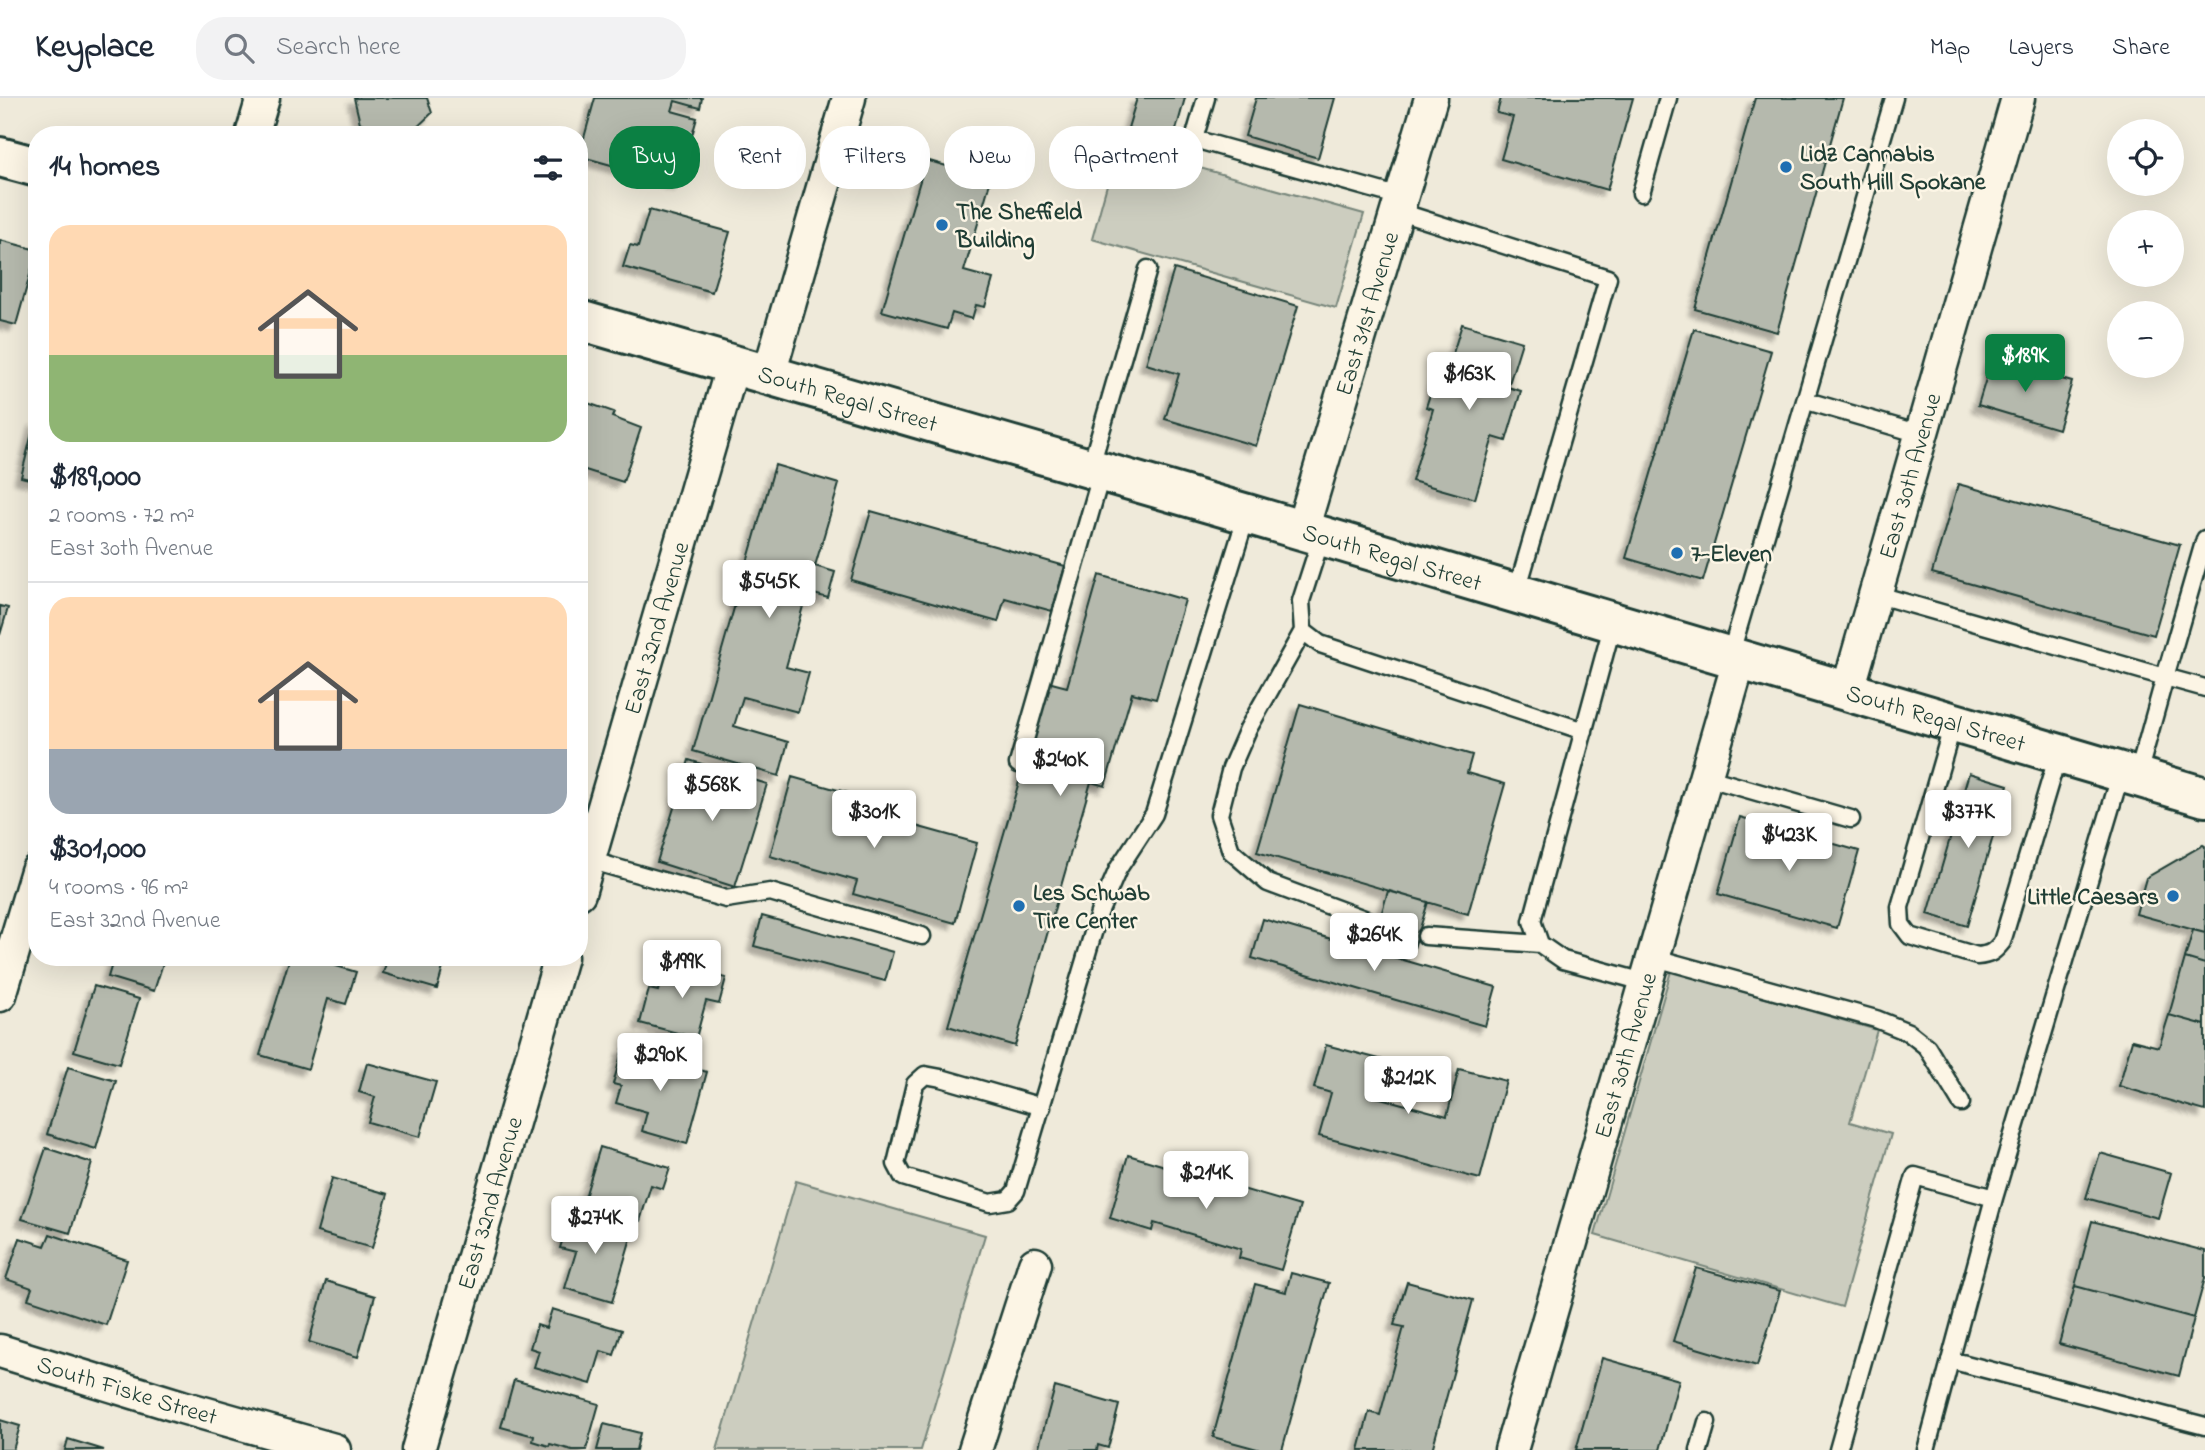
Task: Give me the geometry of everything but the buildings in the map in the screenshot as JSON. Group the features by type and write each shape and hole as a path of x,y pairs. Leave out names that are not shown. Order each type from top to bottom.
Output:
{"main road":[{"path":"0,157 28,165"},
{"name":"South Regal Street","path":"588,323 2205,797"}],"street":[{"path":"255,126 263,98"},
{"path":"769,374 849,98"},
{"name":"East 31st Avenue","path":"1312,533 1399,204 1430,98"},
{"name":"East 30th Avenue","path":"1847,692 2018,98"},
{"name":"East 32nd Avenue","path":"588,863 733,363"},
{"name":"East 30th Avenue","path":"1511,1450 1705,777 1734,659"},
{"path":"0,995 28,901"},
{"name":"East 32nd Avenue","path":"418,1450 558,966"},
{"path":"975,1450 1035,1264"},
{"name":"South Fiske Street","path":"0,1351 334,1450"}],"lane":[{"path":"1206,98 1194,139 1399,204 1608,278 1516,594"},
{"path":"1640,193 1668,98"},
{"path":"1734,659 1894,98"},
{"path":"1018,764 1148,269"},
{"path":"1807,401 1920,434"},
{"path":"1042,1107 925,1075 915,1084 896,1164 903,1177 990,1203 1008,1200 1016,1191 1042,1107 1099,913 1118,869 1154,814 1247,514"},
{"path":"1312,533 1301,601 1303,631 1248,729 1231,768 1219,815 1231,851 1268,883 1375,923"},
{"path":"1926,1450 1994,1198 2129,775 2201,568 2205,539"},
{"path":"1875,594 2205,688"},
{"path":"1540,943 1532,921 1613,623"},
{"path":"1303,631 1320,644 1584,730"},
{"path":"1953,724 1900,907 1901,924 1910,936 1977,956 1994,952 2002,942 2058,755"},
{"path":"1705,777 1851,819"},
{"path":"589,860 726,899 770,892 922,936"},
{"path":"1426,936 1540,943 1563,960 1648,970 1876,1018 1909,1032 1927,1047 1961,1103"},
{"path":"1839,1450 1915,1176 1994,1198"},
{"path":"1950,1360 2205,1426"},
{"path":"1699,1450 1707,1422"}],"shaded area":[{"path":"1203,169 1364,214 1336,308 1092,239 1106,189 1203,189"},
{"path":"1671,971 1877,1030 1850,1122 1891,1134 1842,1307 1595,1235"},
{"path":"796,1181 985,1235 921,1450 717,1450"}],"place":[{"name":"Lidz Cannabis South Hill Spokane","path":"1786,167"},
{"name":"The Sheffield Building","path":"942,225"},
{"name":"7-Eleven","path":"1677,553"},
{"name":"Little Caesars","path":"2173,896"},
{"name":"Les Schwab Tire Center","path":"1019,906"}]}
